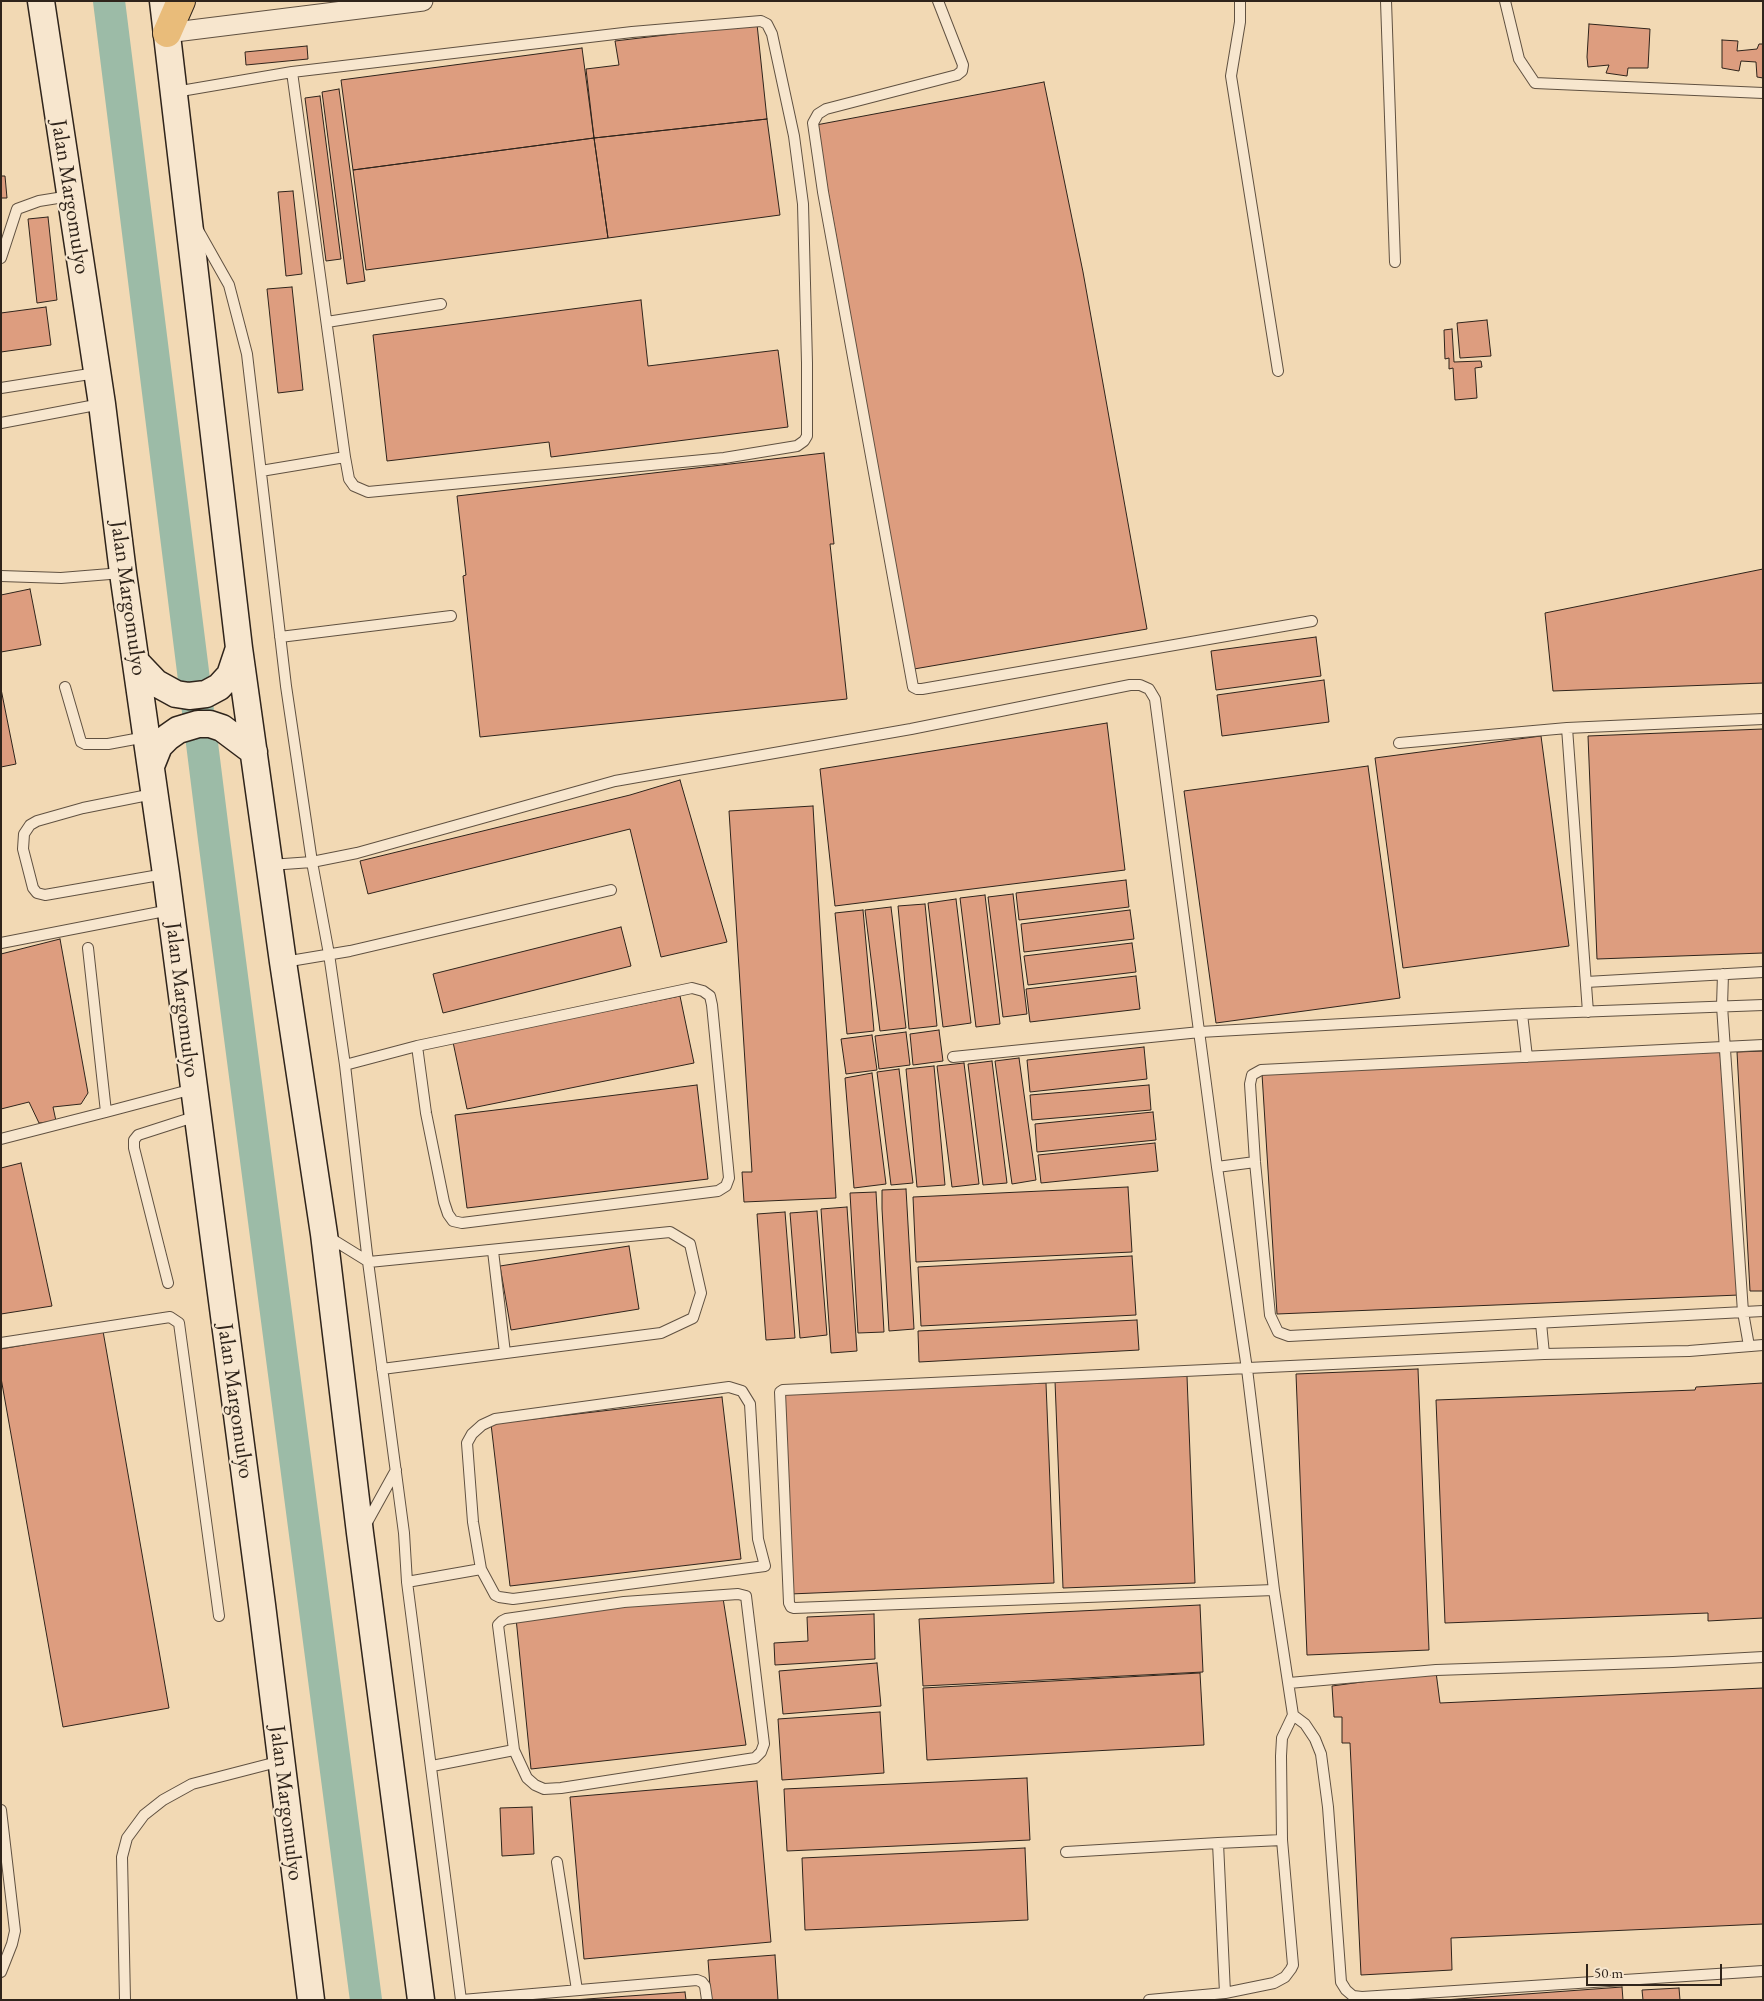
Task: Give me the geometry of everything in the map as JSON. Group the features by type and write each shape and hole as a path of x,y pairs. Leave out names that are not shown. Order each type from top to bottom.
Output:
{"highway":[{"path":"167,33 181,1"}],"main road":[{"name":"Jalan Margomulyo","path":"41,1 102,404 123,573 143,670 152,750 154,794 171,910 311,2000"},
{"path":"163,1 189,214 237,658 249,748 270,865 324,1234 360,1533 421,2000"},
{"path":"143,670 176,694 189,696 206,694 219,687 230,675 237,658"},
{"path":"152,750 178,730 198,724 210,724 222,728 249,748"}],"street":[{"path":"167,33 423,1"}],"lane":[{"path":"938,1 963,65 962,71 957,75 826,109 818,114 813,122 823,192 913,687 922,689 1312,621"},
{"path":"1240,1 1240,22 1231,76 1278,371"},
{"path":"1386,1 1396,262"},
{"path":"1505,1 1519,59 1535,83 1763,93"},
{"path":"174,92 292,72 632,32 761,21 767,24 772,34 794,136 802,194 807,363 807,436 797,446 724,458 368,492 354,486 349,479 345,457 292,72"},
{"path":"1,258 17,209 39,201 70,196"},
{"path":"189,214 228,285 247,354 280,637 312,862 329,954 345,1065 367,1254 404,1532 407,1582 462,2000 697,1980 706,1986 707,2000"},
{"path":"327,322 441,304"},
{"path":"1,388 97,372"},
{"path":"1,423 102,404"},
{"path":"261,472 345,457"},
{"path":"1,576 61,578 123,573"},
{"path":"280,637 451,616"},
{"path":"270,865 312,862 356,853 615,781 910,729 1130,685 1140,685 1148,689 1155,699 1217,1167 1247,1369 1274,1590 1293,1715 1282,1738 1282,1840 1293,1965 1285,1977 1274,1983 1225,1994 1150,2000"},
{"path":"65,686 81,742 152,750"},
{"path":"1399,743 1567,728 1763,719"},
{"path":"1567,728 1588,1012"},
{"path":"154,794 83,808 37,821 30,825 24,834 23,849 33,888 37,893 46,895 166,874"},
{"path":"283,962 350,951 611,890"},
{"path":"1,943 171,910"},
{"path":"88,948 106,1112"},
{"path":"1586,982 1763,972"},
{"path":"1723,974 1722,1006 1743,1312 1749,1346"},
{"path":"345,1065 416,1046 692,988 703,991 710,996 712,1005 729,1178 726,1186 718,1191 492,1220 462,1223 453,1221 448,1214 440,1184 426,1113 416,1046"},
{"path":"953,1057 1200,1032 1522,1014 1763,1005"},
{"path":"1522,1014 1527,1057"},
{"path":"1763,1045 1261,1070 1252,1075 1250,1084 1255,1162 1270,1315 1278,1332 1289,1336 1763,1311"},
{"path":"1,1139 193,1089"},
{"path":"168,1283 134,1148 134,1140 138,1135 197,1116"},
{"path":"1217,1167 1255,1162"},
{"path":"324,1234 369,1262 670,1232 690,1244 701,1293 693,1318 660,1334 382,1369"},
{"path":"493,1250 506,1354"},
{"path":"1,1343 170,1317 179,1323 219,1616"},
{"path":"1541,1323 1544,1354"},
{"path":"1274,1590 790,1607 780,1394 783,1390 1544,1354 1689,1351 1763,1345"},
{"path":"729,1387 742,1391 750,1404 758,1539 765,1566 513,1598 495,1595 482,1569 473,1522 467,1443 472,1434 482,1425 494,1419 729,1387"},
{"path":"360,1533 396,1470"},
{"path":"407,1582 482,1569"},
{"path":"738,1594 746,1596 764,1744 761,1752 755,1758 544,1789 535,1786 527,1778 514,1750 498,1625 506,1618 624,1602 738,1594"},
{"path":"1289,1683 1436,1670 1763,1657"},
{"path":"1293,1715 1305,1724 1315,1739 1321,1754 1328,1807 1341,1982 1352,1996 1362,1997 1763,1971"},
{"path":"432,1766 514,1750"},
{"path":"125,2000 122,1857 126,1838 144,1815 164,1800 192,1784 281,1761"},
{"path":"1,1810 15,1931 1,1972"},
{"path":"1066,1852 1282,1840"},
{"path":"1218,1843 1225,1994"},
{"path":"558,1862 577,1990"}],"building":[{"path":"757,24 767,119 594,138 586,69 619,65 615,41"},
{"path":"1589,24 1650,29 1648,68 1628,68 1627,76 1606,73 1609,65 1588,67"},
{"path":"1722,40 1738,41 1737,51 1757,49 1759,44 1763,44 1763,78 1757,77 1756,62 1741,61 1739,71 1722,68"},
{"path":"307,46 308,59 246,65 245,52"},
{"path":"582,48 594,138 353,170 341,80"},
{"path":"1044,82 1083,272 1147,629 914,669 816,125"},
{"path":"339,89 365,281 347,284 322,92"},
{"path":"320,96 341,259 326,261 305,98"},
{"path":"767,119 780,215 608,238 594,138"},
{"path":"594,138 608,238 366,270 353,170"},
{"path":"1,176 5,176 7,198 1,198"},
{"path":"293,191 302,274 286,276 278,192"},
{"path":"48,217 57,300 37,303 28,219"},
{"path":"292,287 303,390 278,393 267,289"},
{"path":"641,300 648,366 778,350 788,427 551,457 549,442 387,461 373,335"},
{"path":"46,307 51,345 1,352 1,313"},
{"path":"1487,320 1491,356 1460,358 1457,323"},
{"path":"1452,329 1454,362 1481,361 1482,367 1475,368 1477,398 1455,400 1453,368 1449,369 1449,358 1445,359 1444,330"},
{"path":"824,453 834,544 830,544 847,699 480,737 463,576 466,575 457,496"},
{"path":"1763,569 1763,683 1553,691 1545,613"},
{"path":"30,589 41,645 1,652 1,595"},
{"path":"1316,637 1321,676 1216,690 1211,651"},
{"path":"1324,680 1329,722 1222,736 1217,695"},
{"path":"1,689 16,764 1,767"},
{"path":"1107,723 1125,870 835,906 820,769"},
{"path":"1763,729 1763,953 1597,959 1588,736"},
{"path":"1541,736 1569,946 1403,968 1375,758"},
{"path":"1368,766 1400,998 1216,1023 1184,791"},
{"path":"680,780 727,942 661,957 630,829 368,894 360,861 630,795"},
{"path":"813,806 836,1198 744,1202 742,1172 752,1172 729,811"},
{"path":"1126,880 1129,907 1019,920 1016,893"},
{"path":"1013,894 1027,1014 1003,1017 988,897"},
{"path":"985,895 1000,1024 976,1027 960,898"},
{"path":"956,899 971,1023 943,1027 928,903"},
{"path":"925,904 937,1026 909,1029 898,906"},
{"path":"891,907 906,1028 880,1031 865,910"},
{"path":"863,910 874,1031 847,1034 835,913"},
{"path":"1130,910 1134,939 1024,952 1021,924"},
{"path":"621,927 631,966 443,1013 433,974"},
{"path":"60,939 88,1093 81,1104 53,1107 56,1121 39,1123 29,1102 1,1109 1,954"},
{"path":"1132,943 1136,972 1028,985 1024,956"},
{"path":"1136,976 1140,1009 1030,1022 1026,989"},
{"path":"680,996 694,1063 467,1109 453,1042"},
{"path":"939,1030 943,1061 913,1065 910,1034"},
{"path":"906,1032 910,1065 879,1069 875,1036"},
{"path":"872,1035 877,1070 846,1074 841,1039"},
{"path":"1144,1047 1147,1079 1030,1092 1027,1060"},
{"path":"1763,1051 1763,1291 1750,1291 1737,1052"},
{"path":"1720,1052 1739,1295 1277,1314 1262,1074"},
{"path":"1019,1058 1036,1180 1012,1184 995,1061"},
{"path":"992,1061 1007,1183 983,1185 968,1064"},
{"path":"964,1063 979,1184 952,1187 937,1066"},
{"path":"934,1066 945,1185 917,1187 906,1069"},
{"path":"899,1069 913,1183 891,1185 877,1072"},
{"path":"872,1073 886,1184 854,1188 845,1078"},
{"path":"697,1085 708,1179 467,1208 455,1115"},
{"path":"1149,1085 1151,1110 1032,1120 1030,1095"},
{"path":"1153,1112 1156,1140 1037,1152 1035,1124"},
{"path":"1155,1143 1158,1171 1041,1183 1038,1155"},
{"path":"21,1163 52,1306 1,1314 1,1168"},
{"path":"1128,1187 1132,1252 916,1262 913,1197"},
{"path":"906,1189 914,1329 889,1331 882,1190"},
{"path":"876,1192 884,1332 858,1333 850,1193"},
{"path":"847,1207 857,1351 831,1353 821,1209"},
{"path":"817,1211 827,1335 800,1338 790,1213"},
{"path":"785,1212 795,1338 766,1340 757,1214"},
{"path":"629,1246 639,1309 511,1330 500,1266"},
{"path":"1132,1256 1136,1315 921,1326 918,1267"},
{"path":"1137,1320 1139,1350 919,1362 918,1331"},
{"path":"103,1331 169,1708 63,1727 1,1378 1,1349"},
{"path":"1418,1369 1429,1650 1307,1655 1296,1374"},
{"path":"1187,1376 1195,1583 1063,1588 1055,1381"},
{"path":"1046,1383 1054,1583 790,1594 782,1394"},
{"path":"1763,1383 1763,1618 1708,1621 1708,1613 1445,1623 1436,1400 1695,1390 1696,1387"},
{"path":"722,1397 741,1559 510,1586 491,1424"},
{"path":"723,1598 746,1745 531,1769 516,1618 652,1601"},
{"path":"1200,1605 1203,1672 923,1686 919,1619"},
{"path":"874,1614 875,1659 775,1665 774,1643 808,1641 807,1617"},
{"path":"877,1663 881,1706 783,1714 779,1671"},
{"path":"1436,1672 1440,1703 1763,1688 1763,1924 1451,1938 1452,1970 1361,1975 1350,1743 1342,1743 1342,1717 1334,1717 1332,1686"},
{"path":"1200,1673 1204,1745 927,1760 923,1688"},
{"path":"880,1712 884,1773 782,1780 778,1719"},
{"path":"1027,1778 1030,1840 787,1851 784,1789"},
{"path":"757,1781 771,1942 584,1959 570,1797"},
{"path":"532,1807 534,1854 502,1856 500,1808"},
{"path":"1025,1848 1028,1920 805,1930 802,1858"},
{"path":"775,1955 778,2000 711,2000 708,1960"},
{"path":"1622,1987 1623,2000 1444,2000"},
{"path":"1679,1988 1680,2000 1643,2000 1642,1990"},
{"path":"685,1992 686,2000 573,2000"}],"waterway":[{"path":"109,1 214,839 366,2000"}]}
